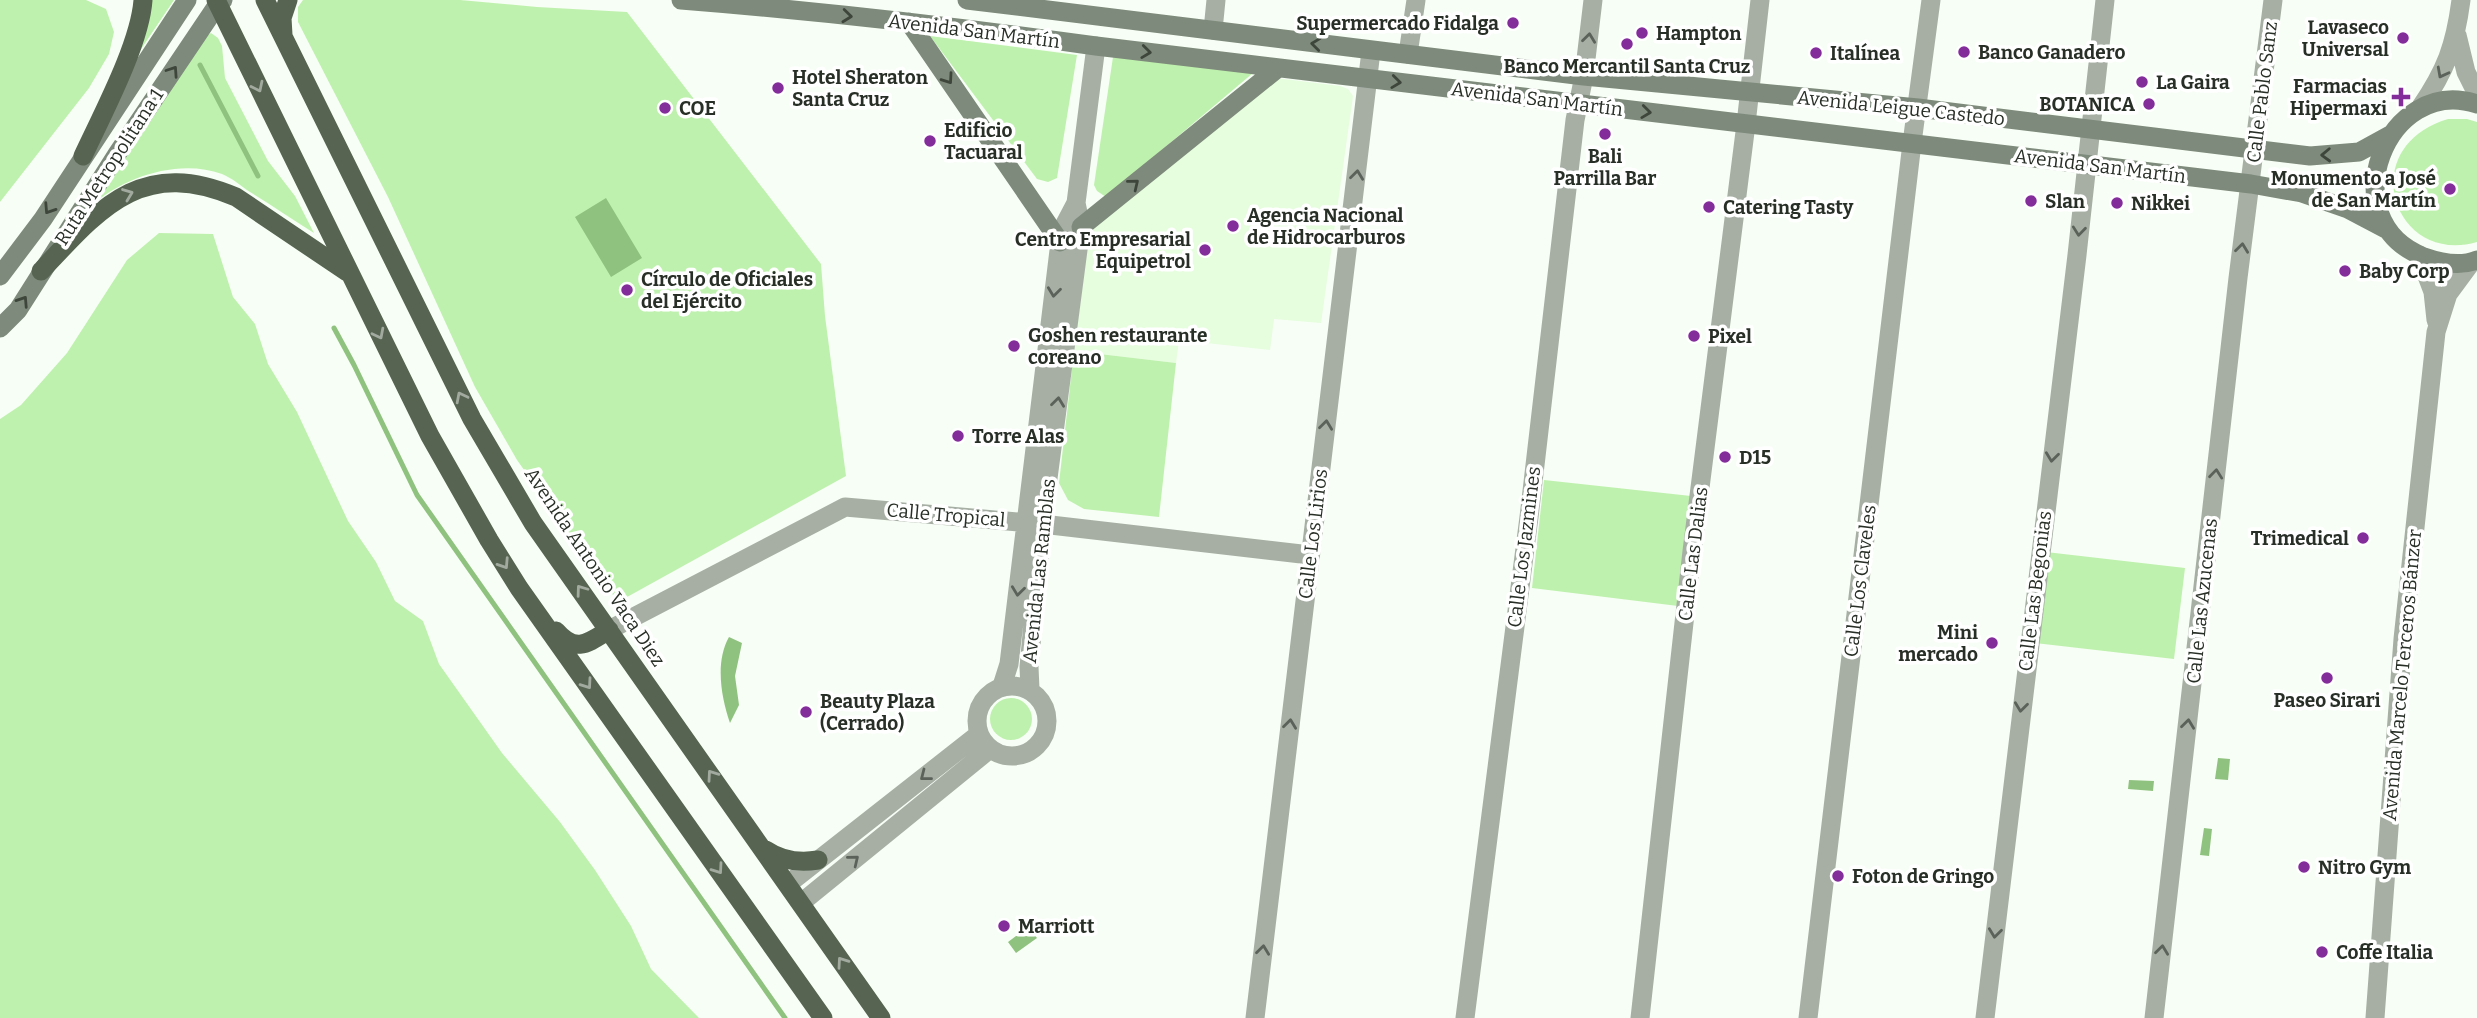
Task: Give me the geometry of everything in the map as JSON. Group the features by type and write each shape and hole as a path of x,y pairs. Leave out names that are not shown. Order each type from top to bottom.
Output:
{"highway":[{"path":"83,156 122,69 143,0"},
{"name":"Avenida Antonio Vaca Diez","path":"265,0 472,419 533,523 881,1018"},
{"path":"284,39 282,18 288,0"},
{"path":"219,1 348,273 455,484 519,588 823,1018"},
{"path":"41,271 91,218 119,197 153,185 188,182 236,197 348,273"},
{"path":"519,588 565,641 577,645 589,642 609,629"},
{"path":"763,847 783,859 806,862 818,860"}],"main road":[{"name":"Ruta Metropolitana 1","path":"0,276 43,219 187,0"},
{"name":"Avenida San Martín","path":"681,0 762,3 1096,46 2251,184 2302,193 2348,209 2386,229 2419,255"},
{"path":"954,27 959,0"},
{"name":"Avenida San Martín","path":"967,0 1019,3 1408,54"},
{"name":"Ruta Metropolitana 1","path":"0,328 18,310 219,1"},
{"path":"909,22 1060,242"},
{"name":"Avenida Leigue Castedo","path":"1408,54 1584,76 1918,108 2309,156 2359,152 2390,135"},
{"path":"1081,228 1278,68"},
{"path":"2386,229 2375,188 2381,152 2390,135 2420,108 2457,101 2477,104"},
{"path":"2419,255 2444,263 2474,262"}],"street":[{"path":"1213,30 1216,0"},
{"path":"1408,54 1416,0"},
{"name":"Calle Los Jazmines","path":"1465,1018 1593,0"},
{"name":"Calle Las Dalias","path":"1640,1018 1692,551 1760,0"},
{"name":"Calle Los Claveles","path":"1808,1018 1931,0"},
{"name":"Calle Las Begonias","path":"1985,1018 2105,0"},
{"name":"Calle Pablo Sanz","path":"2251,184 2273,0"},
{"path":"2420,108 2444,70 2456,34 2461,0"},
{"path":"2456,34 2466,72 2477,94"},
{"name":"Avenida Las Ramblas","path":"1002,686 1009,664 1034,523 1081,228 1076,203 1096,46"},
{"name":"Calle Los Lirios","path":"1259,1018 1310,555 1371,51"},
{"name":"Calle Las Azucenas","path":"2154,1018 2251,184"},
{"name":"Avenida Las Ramblas","path":"1030,690 1034,523 1060,242 1065,224 1076,203"},
{"name":"Avenida Marcelo Terceros Bánzer","path":"2419,255 2433,292 2437,332"},
{"name":"Avenida Marcelo Terceros Bánzer","path":"2375,1018 2403,639 2437,332 2448,295 2474,262"},
{"name":"Calle Tropical","path":"609,629 845,507 1034,523 1310,555"},
{"path":"1016,685 1030,690 1041,699 1047,712 1047,727 1042,740 1032,751 1018,756 1003,755 984,742 976,719 980,705 989,694 1002,686 1016,685"},
{"path":"788,884 984,742"},
{"path":"801,903 984,742"}],"shaded area":[{"path":"0,0 86,0 106,9 114,32 109,54 89,88 0,202"},
{"path":"150,0 174,0 127,70"},
{"name":"Círculo de Oficiales del Ejército","path":"303,0 460,0 627,12 821,264 825,316 846,476 618,602 517,460 475,387 388,197 298,22 298,7"},
{"path":"211,33 218,38 222,46 225,78 268,161 295,196 314,233 229,178 205,170 170,169 152,173 119,187 91,206 205,37"},
{"path":"930,36 1077,55 1057,178 1048,182 1037,179"},
{"path":"1113,57 1253,73 1106,197 1097,191 1094,185"},
{"path":"1276,78 1340,86 1348,89 1353,96 1321,323 1274,319 1270,350 1179,340 1176,363 1074,351 1085,235"},
{"path":"2448,119 2477,122 2477,242 2448,245 2424,237 2406,221 2396,200 2394,177 2401,153 2419,133"},
{"path":"606,198 642,258 611,277 575,217"},
{"path":"159,233 213,234 233,297 255,324 268,364 297,412 348,521 376,562 395,601 423,621 439,664 502,753 560,822 595,870 631,926 651,969 699,1018 0,1018 0,419 21,405 67,353 127,260"},
{"path":"1074,351 1176,363 1159,517 1084,509 1068,500 1059,483"},
{"path":"1544,480 1691,496 1678,606 1532,588"},
{"path":"2046,552 2185,568 2174,659 2035,643"},
{"path":"729,637 742,643 735,676 739,705 730,723 721,680 722,657"},
{"path":"1011,698 1026,704 1032,719 1026,734 1011,740 996,734 990,719 996,704"},
{"path":"2218,758 2230,759 2228,780 2215,779"},
{"path":"2129,780 2154,781 2153,791 2128,789"},
{"path":"2204,828 2212,829 2209,856 2200,855"},
{"path":"1028,927 1037,938 1016,953 1008,942"}],"waterway":[{"path":"200,65 258,176"},
{"path":"334,328 417,495 785,1018"}],"place":[{"name":"Supermercado Fidalga","path":"1513,23"},
{"name":"Hampton","path":"1642,33"},
{"name":"Lavaseco Universal","path":"2403,38"},
{"name":"Banco Mercantil Santa Cruz","path":"1627,44"},
{"name":"Banco Ganadero","path":"1964,52"},
{"name":"Italínea","path":"1816,53"},
{"name":"La Gaira","path":"2142,82"},
{"name":"Hotel Sheraton Santa Cruz","path":"778,88"},
{"name":"Farmacias Hipermaxi","path":"2401,97"},
{"name":"BOTANICA","path":"2149,104"},
{"name":"COE","path":"665,108"},
{"name":"Bali Parrilla Bar","path":"1605,134"},
{"name":"Edificio Tacuaral","path":"930,141"},
{"name":"Monumento a José de San Martín","path":"2450,189"},
{"name":"Slan","path":"2031,201"},
{"name":"Nikkei","path":"2117,203"},
{"name":"Catering Tasty","path":"1709,207"},
{"name":"Agencia Nacional de Hidrocarburos","path":"1233,226"},
{"name":"Centro Empresarial Equipetrol","path":"1205,250"},
{"name":"Baby Corp","path":"2345,271"},
{"name":"Círculo de Oficiales del Ejército","path":"627,290"},
{"name":"Pixel","path":"1694,336"},
{"name":"Goshen restaurante coreano","path":"1014,346"},
{"name":"Torre Alas","path":"958,436"},
{"name":"D15","path":"1725,457"},
{"name":"Trimedical","path":"2363,538"},
{"name":"Mini mercado","path":"1992,643"},
{"name":"Paseo Sirari","path":"2327,678"},
{"name":"Beauty Plaza (Cerrado)","path":"806,712"},
{"name":"Nitro Gym","path":"2304,867"},
{"name":"Foton de Gringo","path":"1838,876"},
{"name":"Marriott","path":"1004,926"},
{"name":"Coffe Italia","path":"2322,952"}]}
